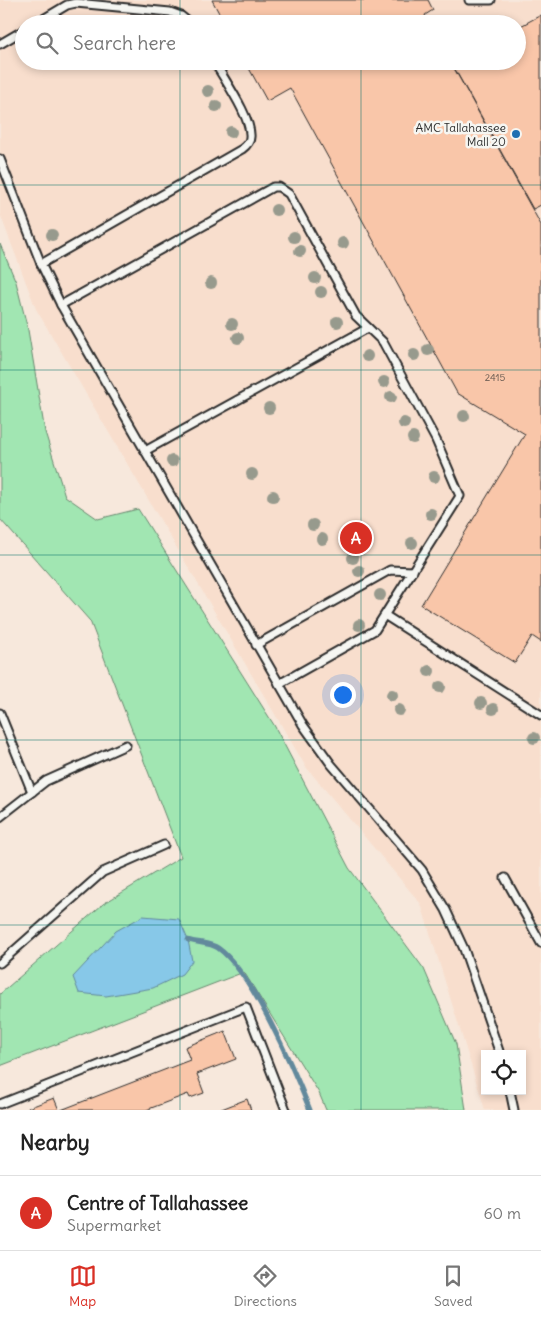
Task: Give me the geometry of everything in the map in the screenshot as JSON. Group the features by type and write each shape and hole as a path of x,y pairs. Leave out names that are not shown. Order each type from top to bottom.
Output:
{"lane":[{"path":"469,0 491,0"},
{"path":"50,15 67,5 76,3 170,12 179,15"},
{"path":"0,44 15,35"},
{"path":"41,264 242,149 249,143 251,136 246,119 219,70"},
{"path":"0,159 41,264 61,305 303,725 331,764 422,870 446,910 471,967 499,1050"},
{"path":"61,305 265,192 279,187 288,194 356,316 383,342 436,440 460,496 386,616 375,630 279,684"},
{"path":"145,451 368,328"},
{"path":"256,644 390,570 413,571"},
{"path":"386,616 541,715"},
{"path":"0,713 32,792"},
{"path":"0,817 46,781 126,745"},
{"path":"0,964 103,872 164,844"},
{"path":"505,878 541,943"},
{"path":"0,1104 246,1007 286,1110"},
{"path":"511,1095 514,1110"}],"shaded area":[{"path":"0,0 541,0 541,1110 485,1110 421,904 306,767 36,309 0,214"}],"green space":[{"path":"0,244 16,282 28,330 45,432 65,496 98,519 138,509 274,725 349,868 424,969 456,1044 466,1110 326,1110 319,1093 244,972 0,1066 0,994 103,904 181,857 90,621 0,519"}],"water":[{"path":"143,916 179,919 188,940 192,961 182,974 153,988 106,996 79,993 73,977 116,931"}],"building":[{"path":"212,0 428,0 433,10 425,15 220,15"},
{"name":"AMC Tallahassee Mall 20","path":"541,15 541,205 533,209 455,70 526,70 526,23"},
{"path":"250,70 455,70 541,225 541,642 532,636 515,663 421,605 525,434 457,393 290,88 267,101"},
{"path":"225,1031 236,1059 197,1074 204,1093 190,1098 188,1094 146,1110 61,1110 190,1060 185,1047"},
{"path":"54,1098 59,1110 29,1110 28,1108"},
{"path":"247,1099 251,1110 219,1110"}],"waterway":[{"path":"188,940 218,948 231,960 244,978 271,1023 310,1110"}],"place":[{"name":"AMC Tallahassee Mall 20","path":"516,134"},
{"name":"Centre of Tallahassee","path":"356,538"}]}
